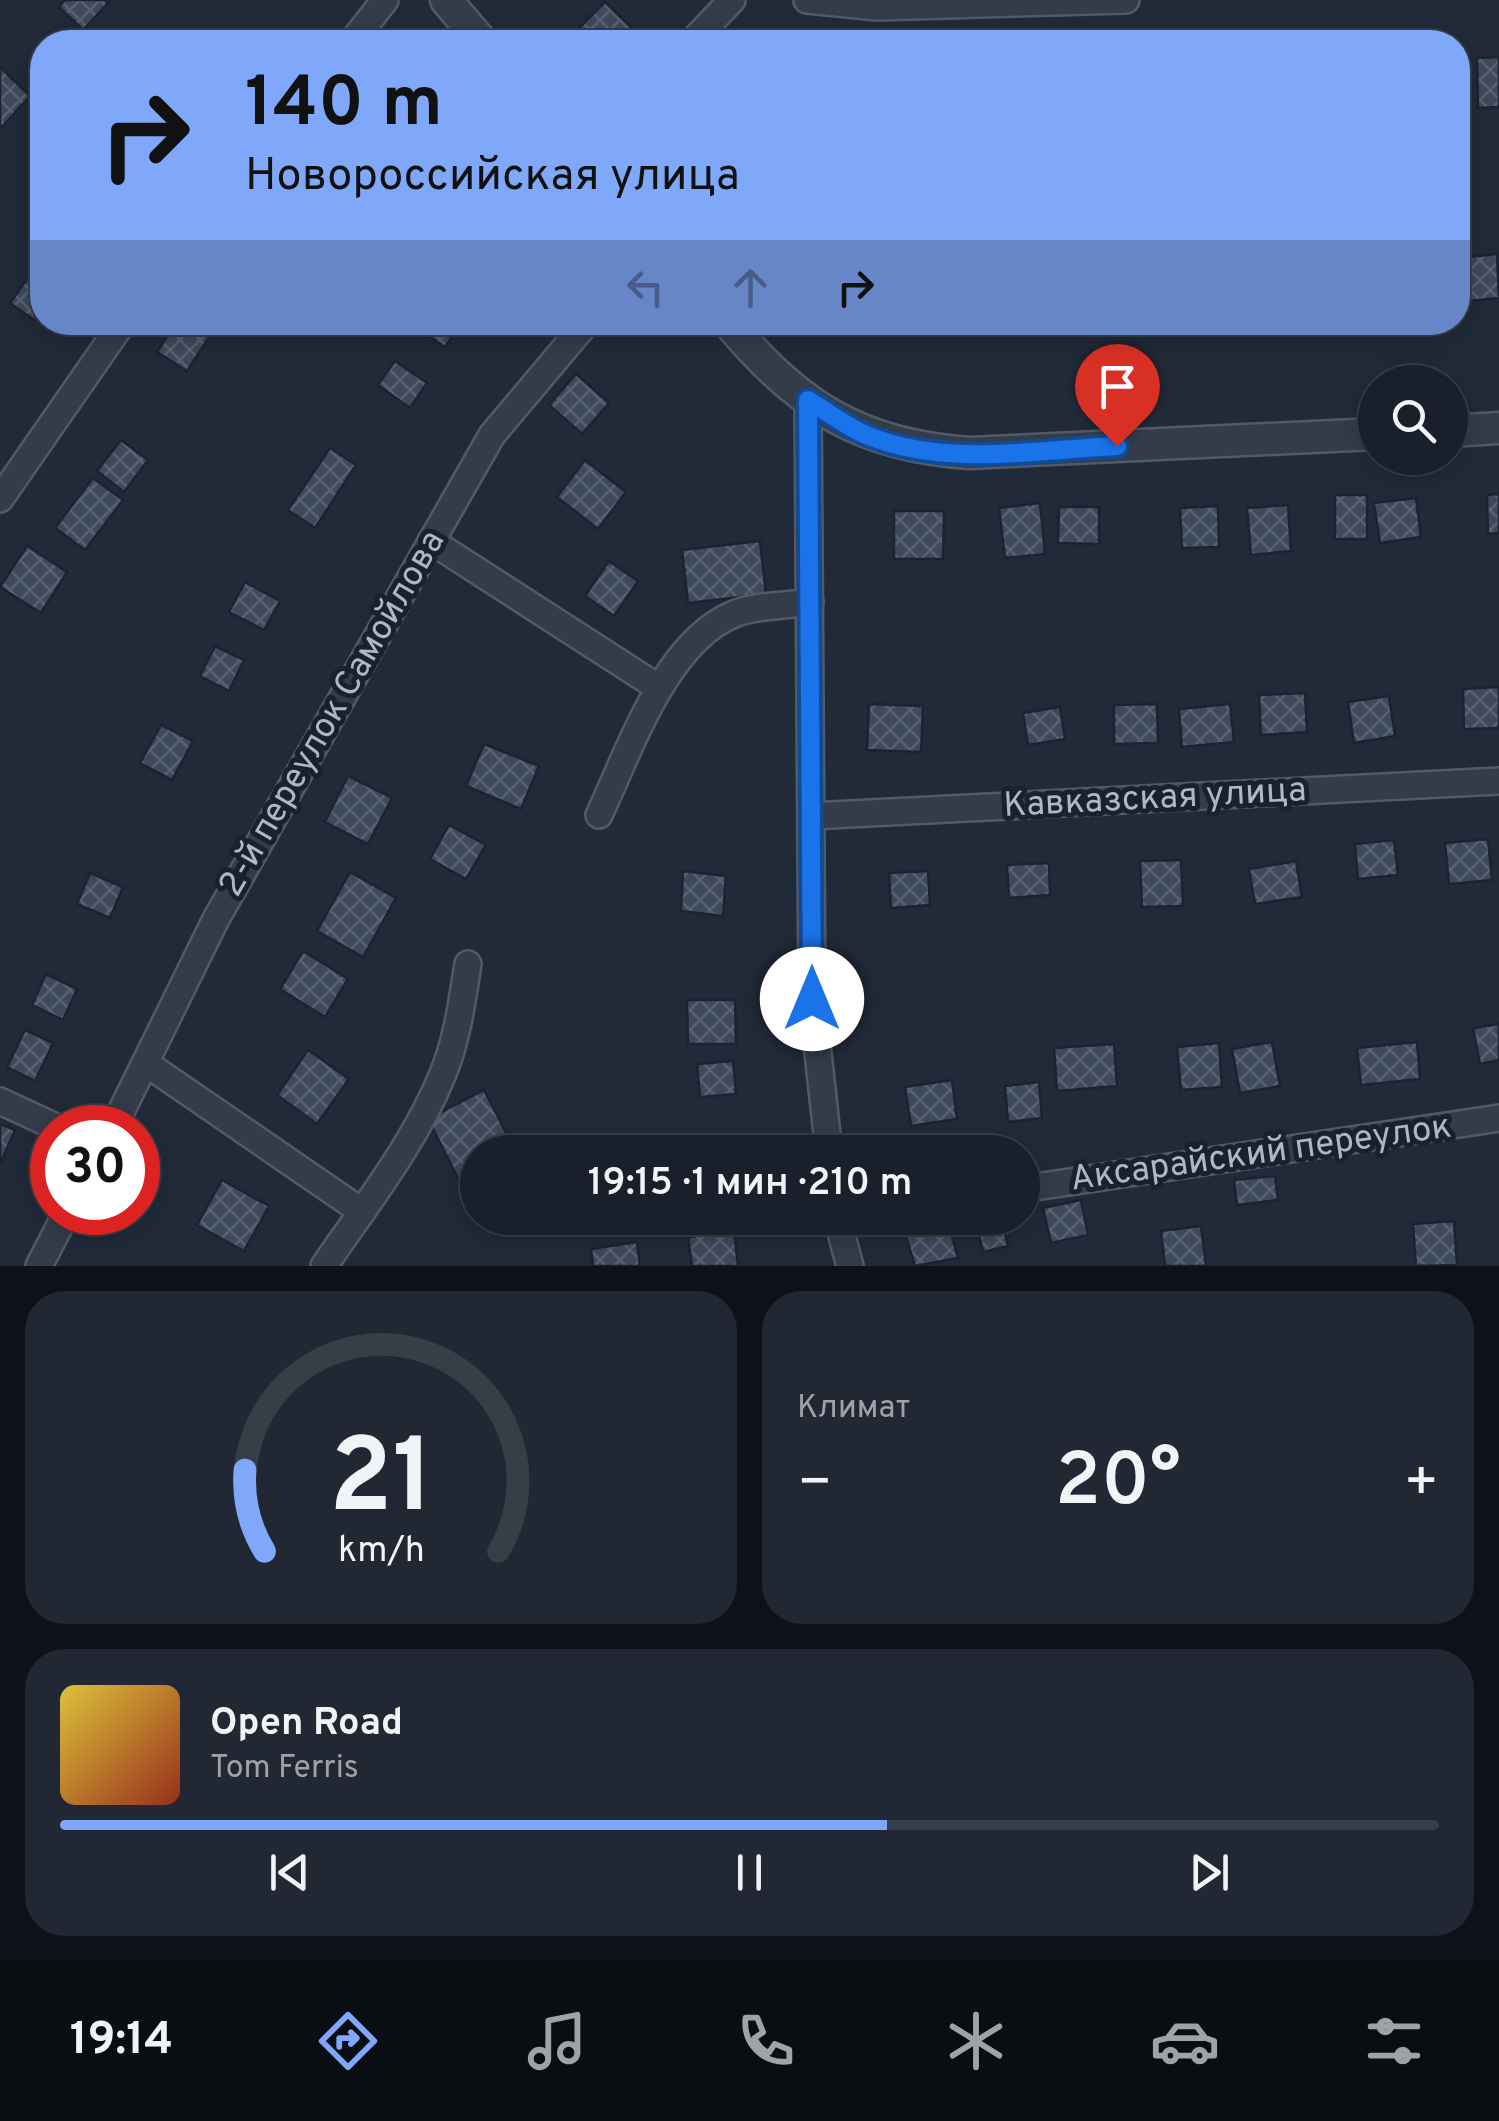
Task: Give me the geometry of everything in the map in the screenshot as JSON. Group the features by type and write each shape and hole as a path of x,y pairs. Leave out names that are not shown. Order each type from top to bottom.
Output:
{"street":[{"path":"361,30 385,0"},
{"path":"446,0 472,30"},
{"path":"703,30 732,0"},
{"path":"807,0 876,7 1126,0"},
{"path":"0,499 115,335"},
{"name":"2-й переулок Самойлова","path":"125,1105 216,920 492,435 576,335"},
{"path":"741,335 808,400 868,436 914,450 970,453 1358,435"},
{"path":"808,400 812,999 827,1135"},
{"path":"1468,430 1499,428"},
{"path":"432,541 659,688"},
{"path":"598,814 659,688 697,638 735,613 810,602"},
{"name":"Кавказская улица","path":"811,816 1499,782"},
{"path":"324,1266 442,1077 458,1026 468,964"},
{"path":"147,1064 361,1211"},
{"path":"0,1101 30,1115"},
{"name":"Аксарайский переулок","path":"1040,1186 1499,1118"},
{"path":"39,1266 56,1235"},
{"path":"842,1235 850,1266"}],"building":[{"path":"65,0 108,3 83,30 59,7"},
{"path":"605,2 634,30 577,30"},
{"path":"1499,57 1499,107 1478,108 1477,58"},
{"path":"0,67 30,96 0,129"},
{"path":"1497,254 1499,298 1470,301 1470,257"},
{"path":"30,275 30,317 10,303"},
{"path":"168,335 211,335 187,371 157,352"},
{"path":"427,335 453,335 445,347"},
{"path":"395,361 427,383 410,408 378,385"},
{"path":"576,374 609,403 582,434 549,405"},
{"path":"121,440 148,460 124,492 97,471"},
{"path":"330,448 356,465 315,528 288,510"},
{"path":"585,460 626,492 598,529 557,497"},
{"path":"93,478 123,500 85,550 55,528"},
{"path":"1499,494 1499,533 1488,534 1487,495"},
{"path":"1335,495 1367,495 1367,539 1335,539"},
{"path":"1416,498 1421,537 1380,543 1374,503"},
{"path":"1040,503 1045,554 1005,558 999,508"},
{"path":"1288,505 1291,551 1251,555 1247,508"},
{"path":"1218,506 1219,547 1182,548 1180,508"},
{"path":"1059,507 1099,507 1099,544 1058,543"},
{"path":"894,511 944,511 943,559 894,559"},
{"path":"760,541 766,594 688,603 682,550"},
{"path":"27,546 67,572 41,613 0,587"},
{"path":"609,561 638,581 614,616 585,596"},
{"path":"245,582 280,601 264,630 229,612"},
{"path":"215,646 244,660 229,691 200,676"},
{"path":"1499,687 1499,728 1464,729 1463,689"},
{"path":"1305,693 1307,732 1261,735 1259,695"},
{"path":"1389,696 1395,736 1354,743 1348,702"},
{"path":"869,704 923,706 921,752 867,750"},
{"path":"1157,704 1158,743 1114,744 1114,705"},
{"path":"1230,704 1234,742 1182,747 1179,709"},
{"path":"1060,707 1065,739 1028,745 1023,713"},
{"path":"161,725 193,741 172,780 140,763"},
{"path":"484,744 539,766 521,809 466,786"},
{"path":"348,776 392,798 368,844 325,822"},
{"path":"449,825 486,845 466,879 430,859"},
{"path":"1488,839 1492,880 1449,884 1445,843"},
{"path":"1394,840 1398,875 1358,879 1355,844"},
{"path":"1181,860 1183,906 1142,907 1140,861"},
{"path":"1296,861 1302,897 1255,904 1249,869"},
{"path":"1049,863 1050,895 1009,898 1007,865"},
{"path":"683,871 726,876 723,916 681,911"},
{"path":"928,871 930,905 891,908 889,873"},
{"path":"350,872 396,898 363,957 317,931"},
{"path":"90,873 123,887 110,918 77,904"},
{"path":"303,951 348,979 325,1017 280,989"},
{"path":"46,974 77,989 63,1020 32,1005"},
{"path":"687,1000 735,1000 736,1044 688,1044"},
{"path":"1499,1024 1499,1060 1480,1064 1473,1028"},
{"path":"25,1030 53,1043 35,1081 7,1067"},
{"path":"1272,1042 1280,1086 1240,1093 1232,1049"},
{"path":"1417,1042 1420,1079 1361,1085 1357,1048"},
{"path":"1219,1043 1222,1087 1181,1090 1177,1047"},
{"path":"1114,1044 1117,1086 1057,1091 1054,1048"},
{"path":"308,1050 349,1079 317,1124 277,1095"},
{"path":"733,1061 736,1094 700,1097 697,1064"},
{"path":"952,1080 957,1119 911,1126 905,1087"},
{"path":"1039,1082 1042,1118 1008,1122 1005,1086"},
{"path":"484,1090 507,1135 460,1135 458,1178 428,1119"},
{"path":"0,1124 15,1130 0,1164"},
{"path":"1275,1176 1278,1200 1237,1205 1234,1180"},
{"path":"222,1180 269,1206 244,1251 197,1225"},
{"path":"1081,1200 1088,1235 1051,1243 1043,1208"},
{"path":"1454,1221 1457,1265 1416,1266 1413,1224"},
{"path":"1201,1226 1206,1266 1165,1266 1161,1231"},
{"path":"734,1235 738,1266 692,1266 688,1237"},
{"path":"906,1235 952,1235 958,1258 915,1266"},
{"path":"979,1235 1005,1235 1008,1246 983,1252"},
{"path":"637,1242 640,1266 593,1266 591,1249"}],"route":[{"path":"812,999 808,400 868,436 914,450 970,453 1117,446"}]}
